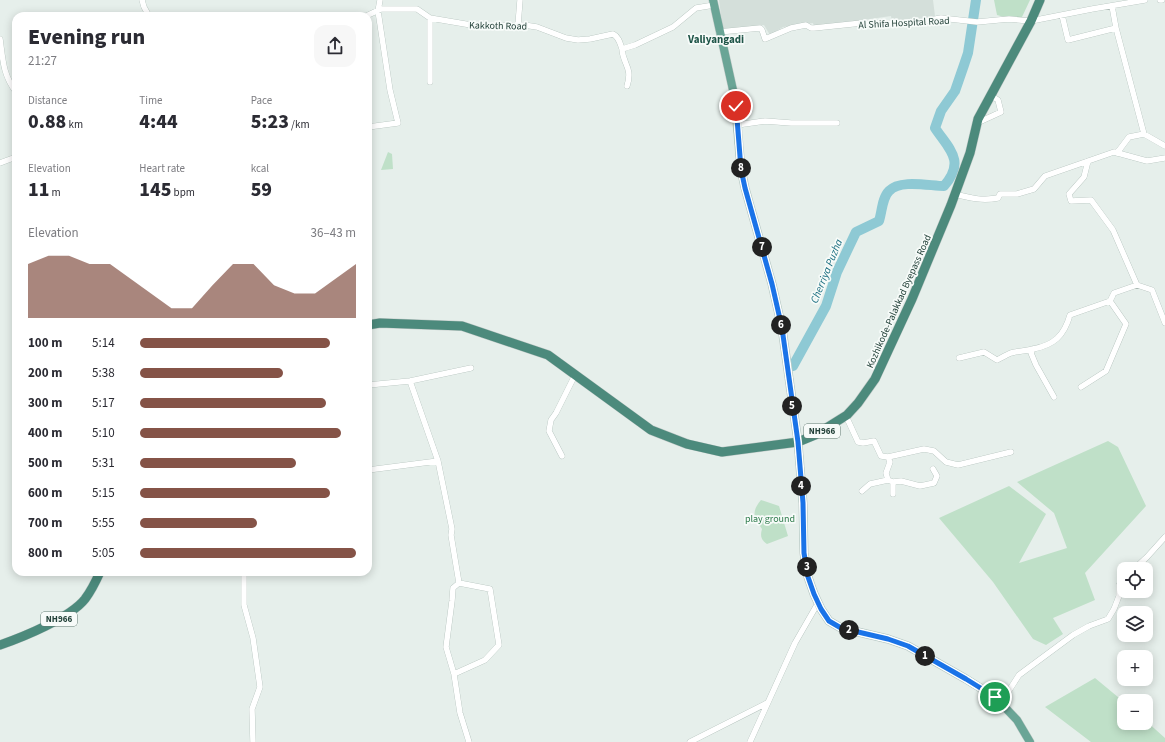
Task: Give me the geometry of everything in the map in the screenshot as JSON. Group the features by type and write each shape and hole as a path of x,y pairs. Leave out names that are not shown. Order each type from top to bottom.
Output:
{"highway":[{"name":"Kozhikode-Palakkad Byepass Road","path":"372,324 380,323 462,326 548,355 651,430 687,444 722,452 798,442 815,435 846,416 867,391 884,361 927,264 955,194 970,153 977,123 990,95 1031,22 1040,0"},
{"name":"NH966","path":"0,645 21,637 64,616 84,600 98,576"}],"main road":[{"path":"714,2 735,99 741,169 772,284 782,328 798,442 803,503 804,553 808,577 818,603 829,621 841,628 888,639 908,646 995,697 1017,720 1030,742"}],"street":[{"path":"142,0 147,12"},
{"path":"372,127 398,124 390,90 378,11 380,0"},
{"path":"518,25 520,0"},
{"name":"Al Shifa Hospital Road","path":"720,32 760,28 765,39 791,28 806,25 814,28 862,23 914,23 941,18 977,22 1009,19 1031,22 1145,0"},
{"path":"622,49 635,45 673,27 696,8 714,2"},
{"path":"1112,6 1116,28 1144,134"},
{"name":"Kakkoth Road","path":"372,14 381,9 417,9 430,18 477,26 518,25 537,27 566,38 578,40 613,34 619,40 622,53 630,73 627,86"},
{"path":"1062,15 1068,40 1116,28"},
{"path":"430,18 430,82"},
{"path":"0,39 5,74 12,86"},
{"path":"977,123 1001,112 998,100 990,95"},
{"path":"737,125 765,121 791,123 837,123"},
{"path":"1116,153 1129,137 1144,134 1165,146"},
{"path":"955,194 976,200 990,200 998,198 1000,194 1017,194 1034,189 1045,176 1114,152 1146,161 1165,158"},
{"path":"0,163 12,158"},
{"path":"1088,161 1084,177 1069,194 1072,202 1091,200 1113,230 1137,285"},
{"path":"960,358 984,352 997,360 1012,353 1033,350 1046,346 1056,340 1065,329 1070,315 1110,301 1114,293 1137,285 1152,290 1165,323"},
{"path":"1081,387 1106,371 1126,324 1110,301"},
{"path":"1033,350 1031,353 1036,365 1054,398"},
{"path":"372,385 410,381 471,368"},
{"path":"562,456 549,431 551,420 575,375"},
{"path":"410,381 438,461 452,528 451,535 459,583"},
{"path":"846,416 858,442 863,443 874,441 881,456 888,457 924,449 934,451 946,462 958,465 1011,452"},
{"path":"888,457 890,462 886,473 890,481 893,494"},
{"path":"372,469 438,461"},
{"path":"862,491 870,484 890,481 901,481 920,486 934,483 937,476 933,469"},
{"path":"1142,562 1165,537"},
{"path":"244,576 244,605 253,638 260,687 252,709 253,742"},
{"path":"459,583 453,588 446,647 454,674 460,713 469,742"},
{"path":"454,674 485,660 499,645 490,589 459,583"},
{"path":"1001,703 1019,675 1073,635 1089,626 1108,619 1118,598"},
{"path":"750,742 795,643 818,603"},
{"path":"690,742 767,703"}],"shaded area":[{"path":"719,0 933,0 935,16 909,22 908,19 892,22 891,16 814,27 813,23 783,27 770,35 764,25 723,30"}],"green space":[{"path":"994,0 1030,0 1022,17 1011,19 997,15"},
{"path":"388,152 392,154 393,169 381,170"},
{"path":"1108,441 1118,447 1146,506 1085,573 1095,600 1053,618 1063,634 1046,645 1033,639 993,582 939,518 1009,486 1046,514 1019,563 1067,548 1054,513 1017,482"},
{"name":"play ground","path":"761,500 779,506 788,536 767,544 763,541 761,536 762,529 757,522 755,515 756,508"},
{"path":"1095,678 1117,696 1117,730 1153,730 1153,727 1165,738 1165,742 1091,742 1045,707"}],"waterway":[{"name":"Cherriya Puzha","path":"793,366 826,306 837,272 856,232 879,221 884,201 889,191 894,187 908,184 944,186 951,177 955,162 950,149 935,128 941,111 955,91 968,53 976,0"}],"district":[{"name":"Valiyangadi","path":"716,39"}],"route":[{"path":"736,106 741,169 750,209 772,284 782,328 791,401 798,442 803,503 804,553 808,577 814,594 829,621 841,628 888,639 908,646 995,697"}]}
